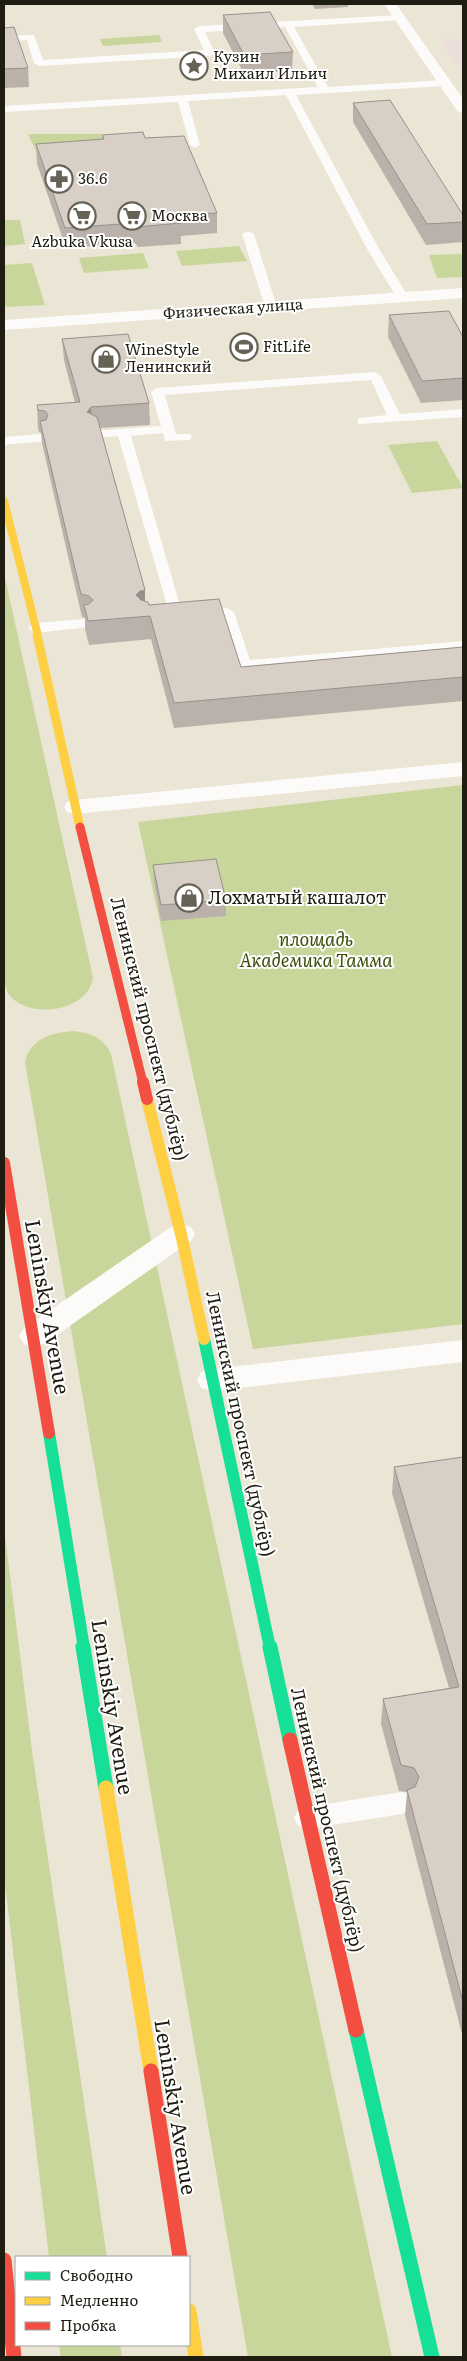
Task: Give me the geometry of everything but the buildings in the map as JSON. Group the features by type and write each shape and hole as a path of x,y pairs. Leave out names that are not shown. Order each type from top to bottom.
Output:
{"street":[{"path":"390,4 463,109"},
{"name":"Физическая улица","path":"4,326 463,293"},
{"name":"Ленинский проспект (дублёр)","path":"4,501 36,628 76,807 181,1234 307,1818 432,2357"},
{"path":"76,807 463,769"},
{"name":"Leninskiy Avenue","path":"4,1164 34,1336 180,2256"},
{"path":"34,1336 181,1234"},
{"path":"212,1380 463,1351"},
{"path":"4,2260 14,2357"},
{"path":"190,2318 196,2357"}],"lane":[{"path":"4,39 31,38 39,63 58,62 210,53 199,29 399,18"},
{"path":"288,24 325,90"},
{"path":"4,109 444,83"},
{"path":"289,92 372,247 403,298"},
{"path":"182,98 195,146"},
{"path":"248,234 270,307"},
{"path":"186,437 170,438 157,392 375,376 395,418"},
{"path":"364,421 463,413"},
{"path":"97,434 169,429"},
{"path":"123,432 176,616"},
{"path":"4,441 41,438"},
{"path":"156,618 227,612 244,665 463,646"},
{"path":"36,628 84,624"},
{"path":"307,1818 402,1803"}],"shaded area":[{"path":"463,38 463,73 440,40"}],"green space":[{"path":"159,35 162,42 103,46 100,39"},
{"path":"28,134 101,134 105,148 37,153"},
{"path":"4,220 20,220 25,244 4,246"},
{"path":"239,246 247,261 182,266 176,251"},
{"path":"143,253 149,268 84,273 79,258"},
{"path":"463,254 463,277 437,278 429,255"},
{"path":"32,263 45,305 6,307 4,299 4,265"},
{"path":"437,441 463,488 412,493 388,445"},
{"path":"4,573 93,978 89,989 81,998 70,1005 44,1010 31,1008 19,1003 10,996 4,978"},
{"name":"площадь Академика Тамма","path":"463,785 463,1324 253,1349 138,822"},
{"path":"73,1031 96,1037 108,1048 111,1054 392,2357 248,2357 25,1062 32,1047 43,1038 57,1033"},
{"path":"4,1528 32,1751 107,2256 49,2256 4,1875"},
{"path":"59,2346 120,2346 122,2357 61,2357"}],"traffic: fast":[{"path":"204,1339 290,1740"},
{"path":"49,1433 106,1788"},
{"path":"356,2030 432,2357"}],"traffic: slow":[{"path":"4,501 36,628 80,827"},
{"path":"147,1099 181,1234 204,1339"},
{"path":"106,1788 151,2071"},
{"path":"190,2318 196,2357"}],"traffic: jam":[{"path":"80,827 147,1099"},
{"path":"4,1163 49,1433"},
{"path":"290,1740 356,2030"},
{"path":"151,2071 180,2256"},
{"path":"4,2260 14,2357"}],"place":[{"name":"Кузин Михаил Ильич","path":"194,66"},
{"name":"36.6","path":"59,179"},
{"name":"Azbuka Vkusa","path":"82,216"},
{"name":"Москва","path":"132,216"},
{"name":"FitLife","path":"244,347"},
{"name":"WineStyle Ленинский","path":"106,359"},
{"name":"Лохматый кашалот","path":"189,898"}]}
